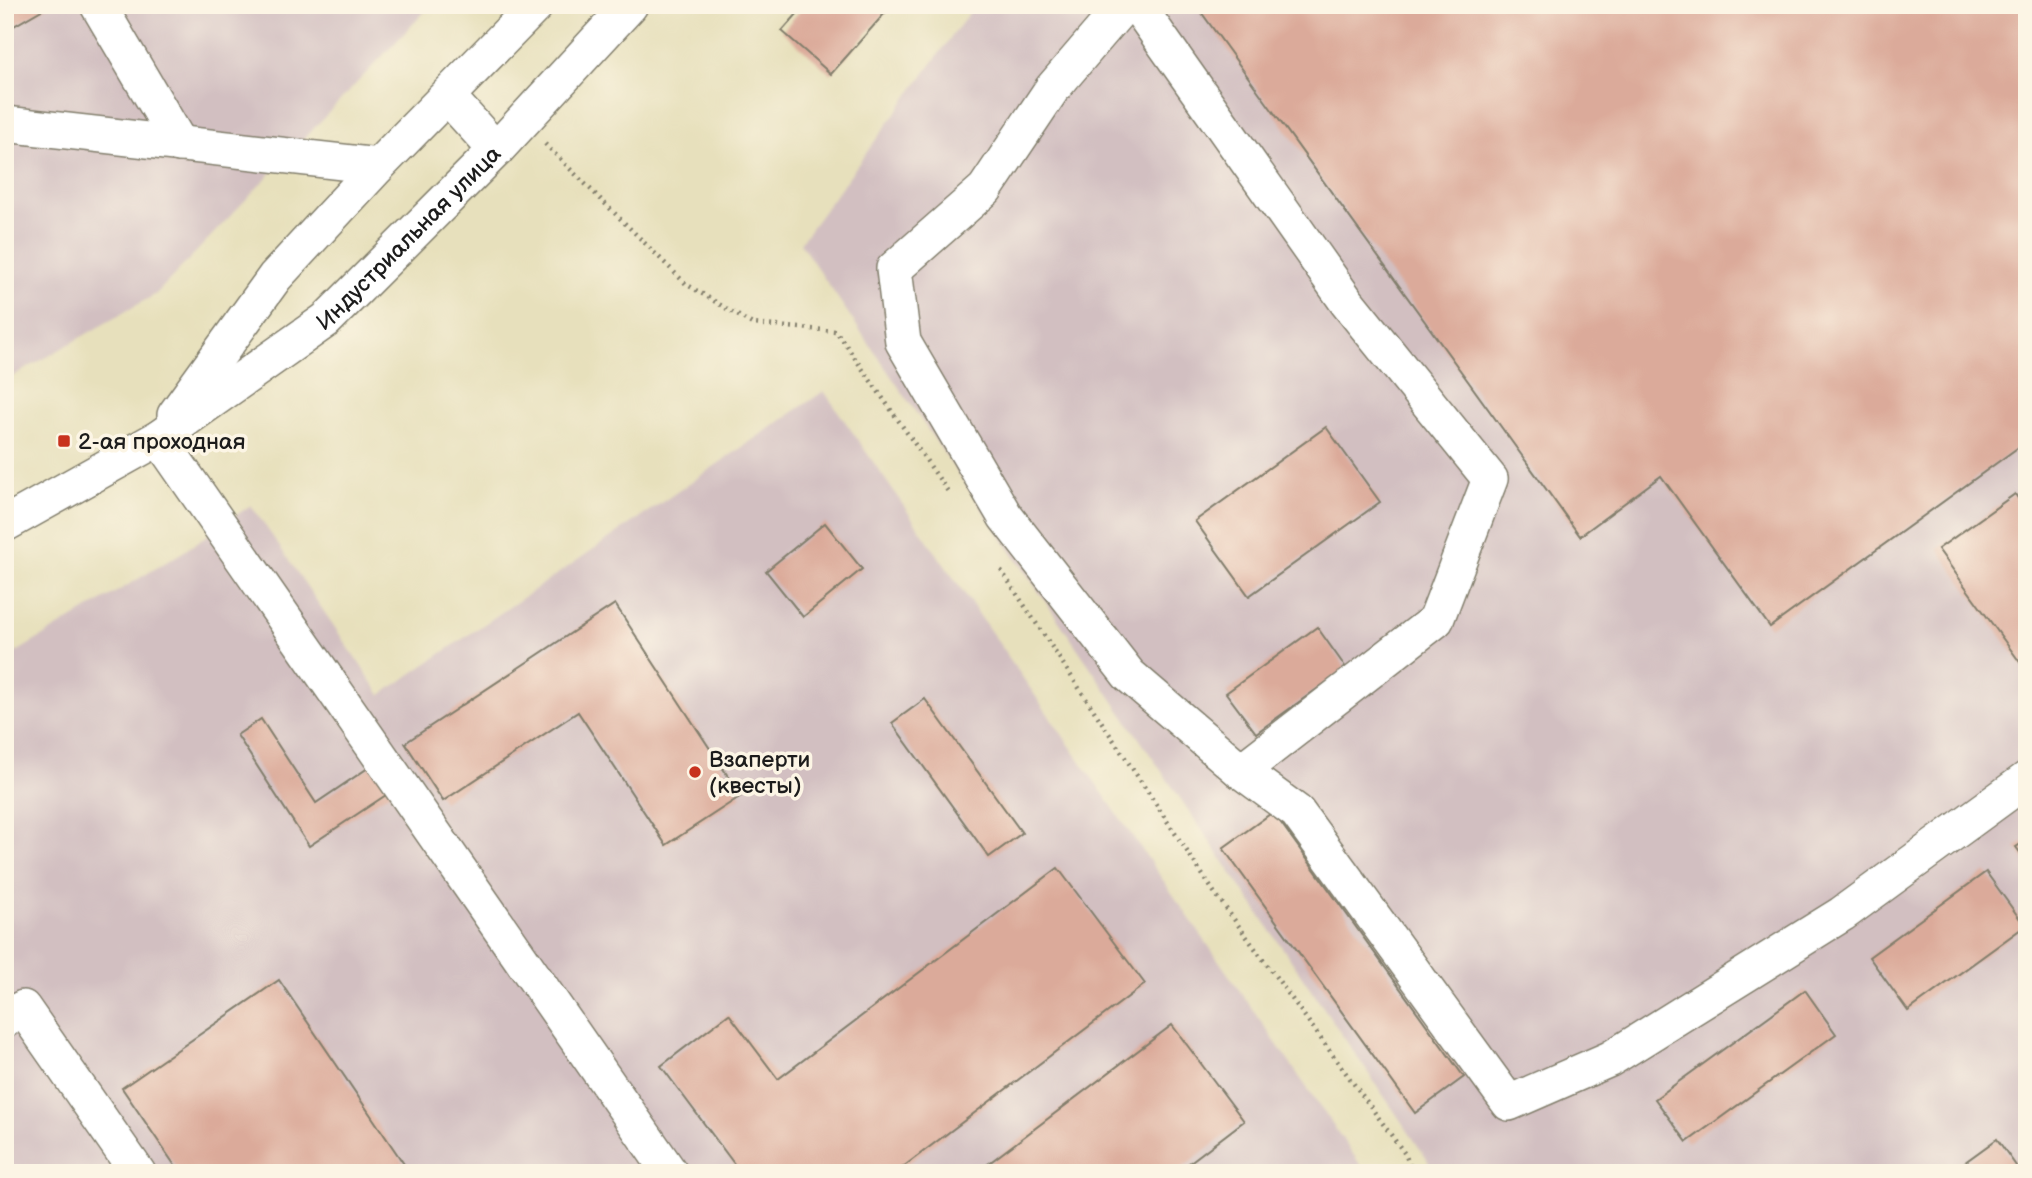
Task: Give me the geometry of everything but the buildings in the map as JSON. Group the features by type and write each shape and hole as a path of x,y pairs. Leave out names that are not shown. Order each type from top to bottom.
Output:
{"street":[{"path":"98,5 180,144"},
{"name":"Индустриальная улица","path":"159,438 275,276 378,166 536,5"},
{"name":"Индустриальная улица","path":"5,524 159,438 326,320 496,150 630,5"},
{"path":"1124,5 1052,89 985,189 894,269 902,342 1005,516 1129,675 1241,771 1297,812 1509,1103 1610,1059 1842,914 2027,779"},
{"path":"1137,5 1347,302 1490,479 1436,620 1241,771"},
{"path":"447,97 496,150"},
{"path":"5,124 378,166"},
{"path":"159,438 670,1173"},
{"path":"5,1020 23,1008 138,1173"}],"path":[{"path":"522,121 686,284 752,324 836,331 955,501"},
{"path":"1001,570 1214,892 1405,1154 1413,1173"}],"shaded area":[{"path":"5,5 431,5 156,294 5,381"},
{"path":"975,5 2027,5 2027,1173 1433,1173 1427,1159 800,243"},
{"path":"824,391 1366,1173 5,1173 5,659 183,552 251,505 381,695"}],"place":[{"name":"2-ая проходная","path":"64,441"},
{"name":"Взаперти (квесты)","path":"695,772"}]}
